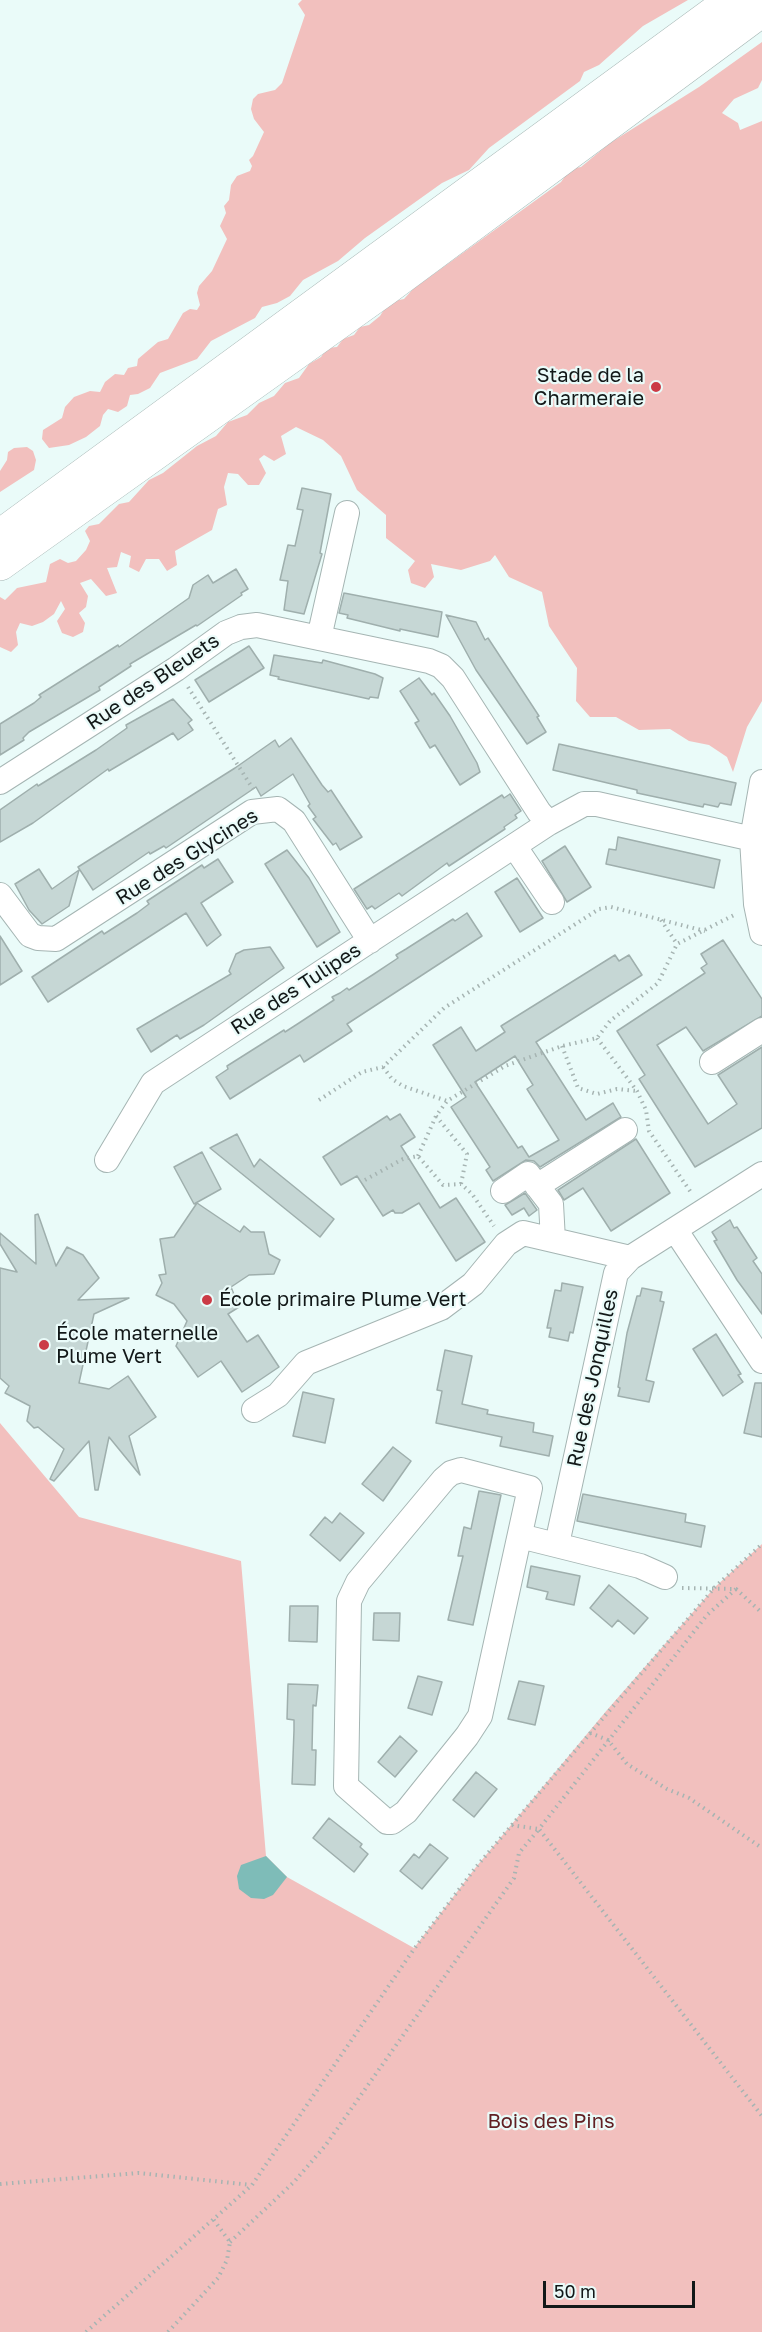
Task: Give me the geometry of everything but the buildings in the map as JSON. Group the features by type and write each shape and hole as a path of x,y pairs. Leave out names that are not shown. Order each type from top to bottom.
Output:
{"highway":[{"path":"0,536 732,0"},
{"path":"0,564 388,286 762,10"},
{"path":"665,83 762,32"}],"street":[{"path":"319,638 347,513"},
{"name":"Rue des Bleuets","path":"0,782 176,669 226,633 241,627 257,625 429,661 446,670 539,812 549,823"},
{"path":"762,782 757,840 756,904 762,933"},
{"name":"Rue des Tulipes","path":"107,1160 153,1083 549,823 584,804 597,804 757,840"},
{"name":"Rue des Glycines","path":"0,895 30,935 38,939 56,939 245,816 264,809 278,809 294,821 370,941"},
{"path":"515,847 552,902"},
{"path":"712,1062 762,1030"},
{"path":"537,1186 625,1130"},
{"path":"503,1191 528,1174 551,1204 553,1240"},
{"name":"Rue des Jonquilles","path":"556,1544 616,1273 630,1258 676,1231 762,1174"},
{"path":"676,1231 762,1361"},
{"path":"254,1410 278,1395 306,1363 441,1308 472,1284 506,1244 522,1233 630,1258"},
{"path":"530,1488 480,1716 467,1736 403,1816 392,1822 381,1820 351,1792 345,1782 349,1601 353,1591 451,1473 461,1470 567,1496"},
{"path":"519,1536 640,1566 665,1577"}],"path":[{"path":"176,669 251,784 264,809"},
{"path":"418,1156 436,1116 447,1101 505,1066 562,1046 597,1038 610,1022 658,982 677,944 756,904"},
{"path":"319,1100 362,1072 383,1067 444,1008 599,909 611,907 705,931"},
{"path":"661,920 677,944"},
{"path":"597,1038 638,1091 646,1110 649,1131 704,1213"},
{"path":"562,1046 578,1088 597,1094 617,1089 638,1091"},
{"path":"383,1067 392,1079 403,1086 447,1101"},
{"path":"436,1116 467,1154 461,1184 472,1194 506,1244"},
{"path":"365,1180 403,1159 418,1156"},
{"path":"418,1156 443,1185 461,1184"},
{"path":"86,2332 252,2185 414,1948 511,1825 715,1587 762,1544"},
{"path":"665,1577 672,1588 736,1589 762,1613"},
{"path":"168,2332 218,2278 227,2260 230,2242 294,2182 324,2146 514,1878 519,1853 707,1616 736,1589"},
{"path":"590,1733 609,1740 627,1764 667,1790 689,1798 762,1848"},
{"path":"511,1825 539,1829 762,2116"},
{"path":"0,2184 139,2172 252,2185"},
{"path":"213,2218 230,2242"}],"green space":[{"path":"302,0 688,0 643,26 599,65 584,72 580,81 489,148 469,170 442,183 365,238 338,261 303,280 290,296 262,307 255,318 211,341 197,359 160,373 150,388 130,395 127,406 118,412 108,409 103,415 100,426 86,437 69,445 49,448 42,439 43,430 62,418 65,407 74,397 90,391 100,392 105,382 115,374 124,375 128,368 137,366 138,359 158,342 168,339 183,313 190,309 197,310 200,305 197,293 199,286 212,271 227,239 220,226 226,213 224,206 229,200 231,185 237,176 250,171 252,166 249,160 264,132 254,119 251,109 253,99 258,94 275,90 282,83 305,15 298,4"},
{"path":"762,42 762,80 758,88 734,99 722,113 738,123 740,130 762,121 762,701 747,727 733,772 727,757 709,745 689,741 670,729 639,730 616,717 590,717 576,701 577,668 549,626 542,592 509,577 495,555 490,561 461,570 431,564 434,577 425,588 411,583 408,570 415,561 386,538 386,515 357,490 341,456 323,440 296,427 281,436 286,454 274,461 264,455 259,459 266,473 259,485 248,485 238,474 228,473 224,487 227,505 218,509 212,530 175,551 177,565 167,571 159,559 146,559 139,572 129,567 131,556 121,552 117,567 107,568 117,593 106,596 91,579 80,583 88,596 86,607 79,613 85,623 83,632 73,637 62,633 57,621 65,609 61,601 54,614 43,622 32,626 20,623 16,632 18,645 11,652 0,647 0,597 5,600 17,588 46,582 50,564 60,559 68,563 76,561 86,550 90,541 85,531 89,526 99,524 119,504 129,502 149,480 163,473 197,446 216,436 228,422 247,415 259,403 274,396 285,383 299,378 309,364 321,357 327,348 337,347 343,339 354,335 360,327 369,325 380,316 389,302 404,299 413,289 561,182 570,169 581,167 610,143 699,87"},
{"path":"27,447 33,451 36,460 34,470 0,492 0,471 7,460 8,452 14,448"},
{"name":"Bois des Pins","path":"0,1423 79,1517 241,1561 266,1856 287,1877 414,1948 476,1867 607,1710 715,1587 762,1544 762,2332 0,2332"}],"water":[{"path":"266,1856 287,1877 273,1895 264,1899 251,1898 239,1889 237,1876 241,1865"}],"place":[{"name":"Stade de la Charmeraie","path":"656,387"},
{"name":"École primaire Plume Vert","path":"207,1300"},
{"name":"École maternelle Plume Vert","path":"44,1345"}]}
